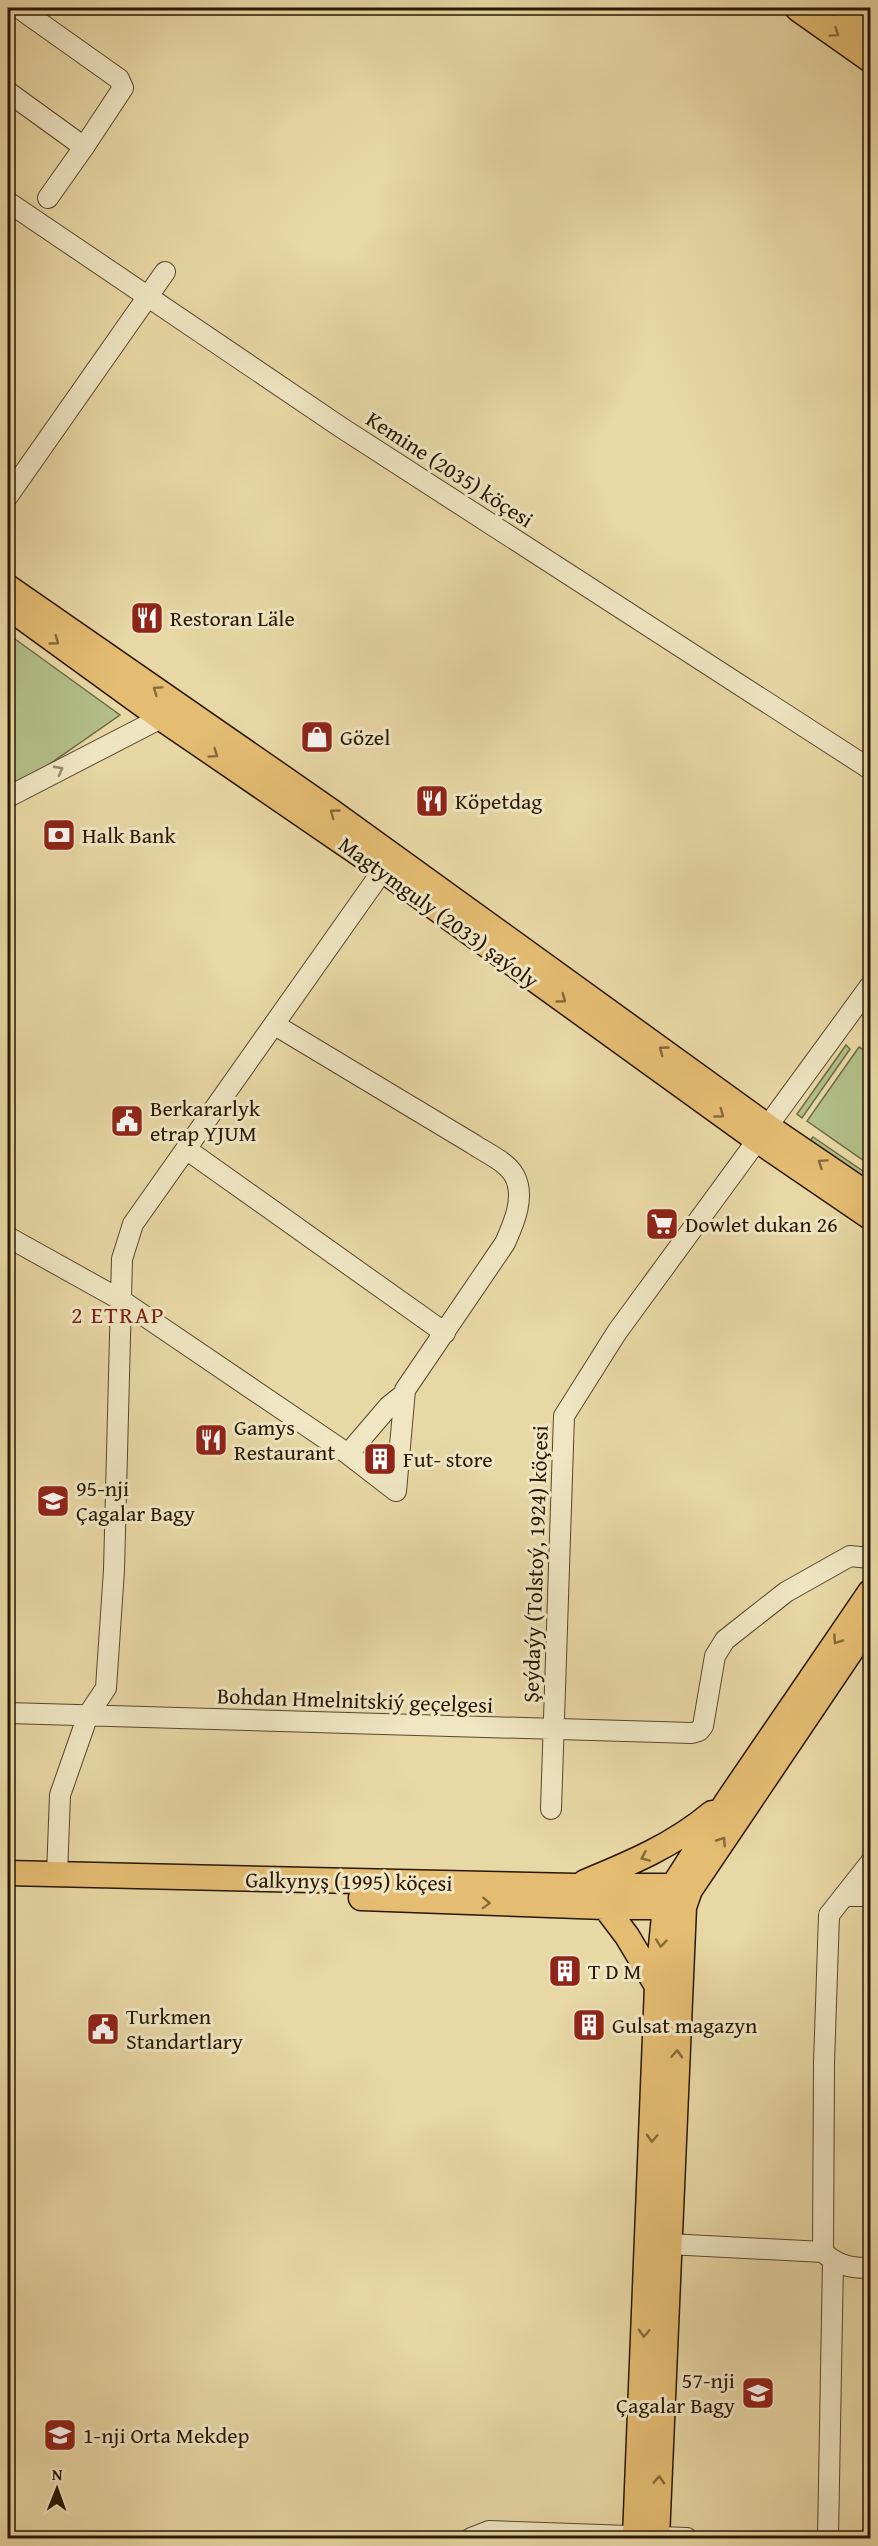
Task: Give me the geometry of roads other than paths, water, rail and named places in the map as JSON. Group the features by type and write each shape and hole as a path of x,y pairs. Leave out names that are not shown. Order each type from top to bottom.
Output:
{"highway":[{"path":"799,8 870,58"},
{"path":"845,8 870,25"}],"main road":[{"name":"Magtymguly (2033) şaýoly","path":"8,586 331,811 762,1133 870,1217"},
{"name":"Magtymguly (2033) şaýoly","path":"8,607 162,718 762,1133 870,1196"},
{"path":"646,2538 657,1986 678,1897 728,1800 870,1592"},
{"path":"646,2538 669,2244 678,1897 870,1623"},
{"path":"575,1886 660,1850 690,1832 728,1800"},
{"name":"Galkynyş (1995) köçesi","path":"8,1873 575,1886 678,1897"},
{"name":"Galkynyş (1995) köçesi","path":"8,1889 281,1895 605,1907 678,1897"},
{"path":"605,1907 627,1936 657,1986"}],"street":[{"path":"19,8 123,83 123,88 48,198"},
{"path":"8,92 84,147"},
{"name":"Kemine (2035) köçesi","path":"8,202 342,428 870,769"},
{"path":"8,496 165,272"},
{"path":"8,797 162,718"},
{"path":"57,1875 60,1796 88,1715 105,1688 114,1570 122,1259 132,1224 383,870"},
{"name":"Şeýdaýy (Tolstoý, 1924) köçesi","path":"551,1809 564,1416 617,1332 870,986"},
{"path":"8,1237 121,1300 348,1454 396,1491 405,1390 505,1243 515,1222 519,1202 515,1176 504,1164 445,1126 274,1025"},
{"path":"186,1149 445,1333"},
{"path":"348,1454 389,1406 404,1395"},
{"name":"Bohdan Hmelnitskiý geçelgesi","path":"8,1713 692,1733 699,1731 703,1726 715,1656 725,1640 786,1592 850,1556 870,1558"},
{"path":"828,2538 827,1941 829,1915 870,1863"},
{"path":"846,1896 870,1896"},
{"path":"669,2244 828,2257 846,2267 870,2268"},
{"path":"471,2538 489,2531 687,2538"}],"place":[{"name":"Restoran Läle","path":"147,618"},
{"name":"Gözel","path":"317,737"},
{"name":"Köpetdag","path":"432,801"},
{"name":"Halk Bank","path":"59,835"},
{"name":"Berkararlyk etrap YJUM","path":"127,1121"},
{"name":"Dowlet dukan 26","path":"662,1224"},
{"name":"Gamys Restaurant","path":"211,1440"},
{"name":"Fut- store","path":"380,1459"},
{"name":"95-nji Çagalar Bagy","path":"53,1501"},
{"name":"T D M","path":"565,1971"},
{"name":"Gulsat magazyn","path":"589,2025"},
{"name":"Turkmen Standartlary","path":"103,2029"},
{"name":"57-nji Çagalar Bagy","path":"758,2393"},
{"name":"1-nji Orta Mekdep","path":"60,2435"}],"district":[{"name":"2 ETRAP","path":"118,1314"}]}
